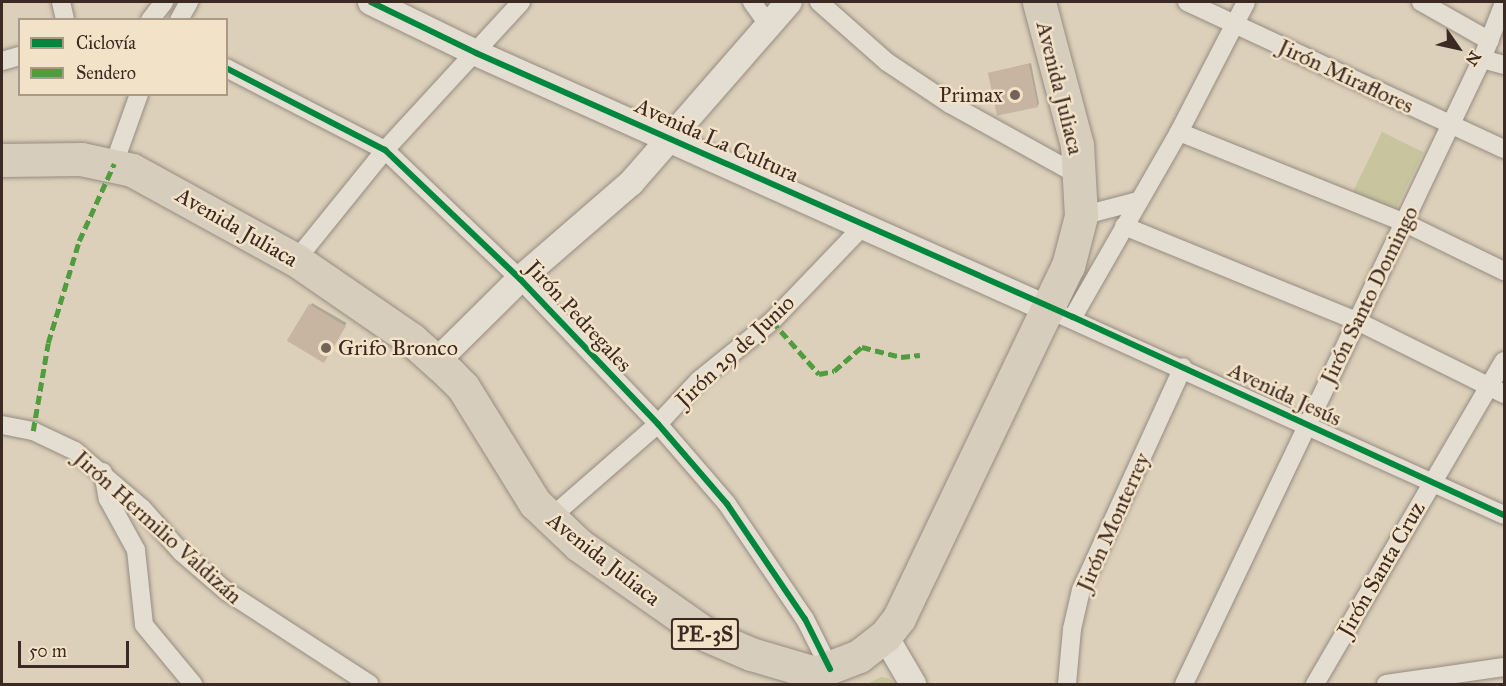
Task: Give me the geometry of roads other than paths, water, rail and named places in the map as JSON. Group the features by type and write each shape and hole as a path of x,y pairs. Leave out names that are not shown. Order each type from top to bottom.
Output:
{"highway":[{"name":"Avenida Juliaca","path":"2,160 55,158 114,164 154,179 297,260 358,300 437,361 463,387 501,454 549,519 598,559 707,634 813,677 859,656 885,636 911,598 1061,313 1068,266 1081,216 1080,176 1071,116 1039,2"}],"street":[{"path":"61,2 65,18"},
{"path":"152,18 164,2"},
{"path":"179,18 189,2"},
{"name":"Avenida La Cultura","path":"371,2 476,53 1061,313"},
{"path":"297,260 385,150 522,2"},
{"path":"752,2 768,24"},
{"path":"437,361 520,279 631,183 789,2"},
{"path":"819,2 887,62 950,104 1080,176"},
{"name":"Jirón Miraflores","path":"1187,2 1504,149"},
{"path":"1061,313 1124,226 1179,132 1246,2"},
{"path":"1421,2 1490,41"},
{"name":"Jirón Santo Domingo","path":"1184,684 1307,423 1405,223 1482,59 1504,3"},
{"path":"2,61 18,57"},
{"path":"1482,59 1504,65"},
{"name":"Jirón Pedregales","path":"228,69 385,150 520,279 658,424 755,541 811,628 813,677"},
{"path":"114,164 138,96"},
{"path":"1179,132 1405,223 1504,271"},
{"path":"1081,216 1138,201"},
{"name":"Jirón 29 de Junio","path":"549,519 658,424 699,380 772,321 863,226"},
{"path":"1124,226 1357,321 1497,390"},
{"name":"Avenida Jesús","path":"1061,313 1307,423 1431,483 1504,515"},
{"name":"Jirón Santa Cruz","path":"1315,684 1431,483 1497,390 1504,361"},
{"name":"Jirón Monterrey","path":"1067,684 1071,629 1081,590 1183,367"},
{"name":"Jirón Hermilio Valdizán","path":"2,425 33,431 75,451 103,472 142,508 181,552 226,591 369,684"},
{"path":"103,472 108,499 136,550 144,625 193,684"},
{"path":"885,636 913,684"},
{"path":"1386,684 1499,668"},
{"path":"1484,684 1499,668"}],"place":[{"name":"Primax","path":"1015,95"},
{"name":"Grifo Bronco","path":"326,348"}]}
